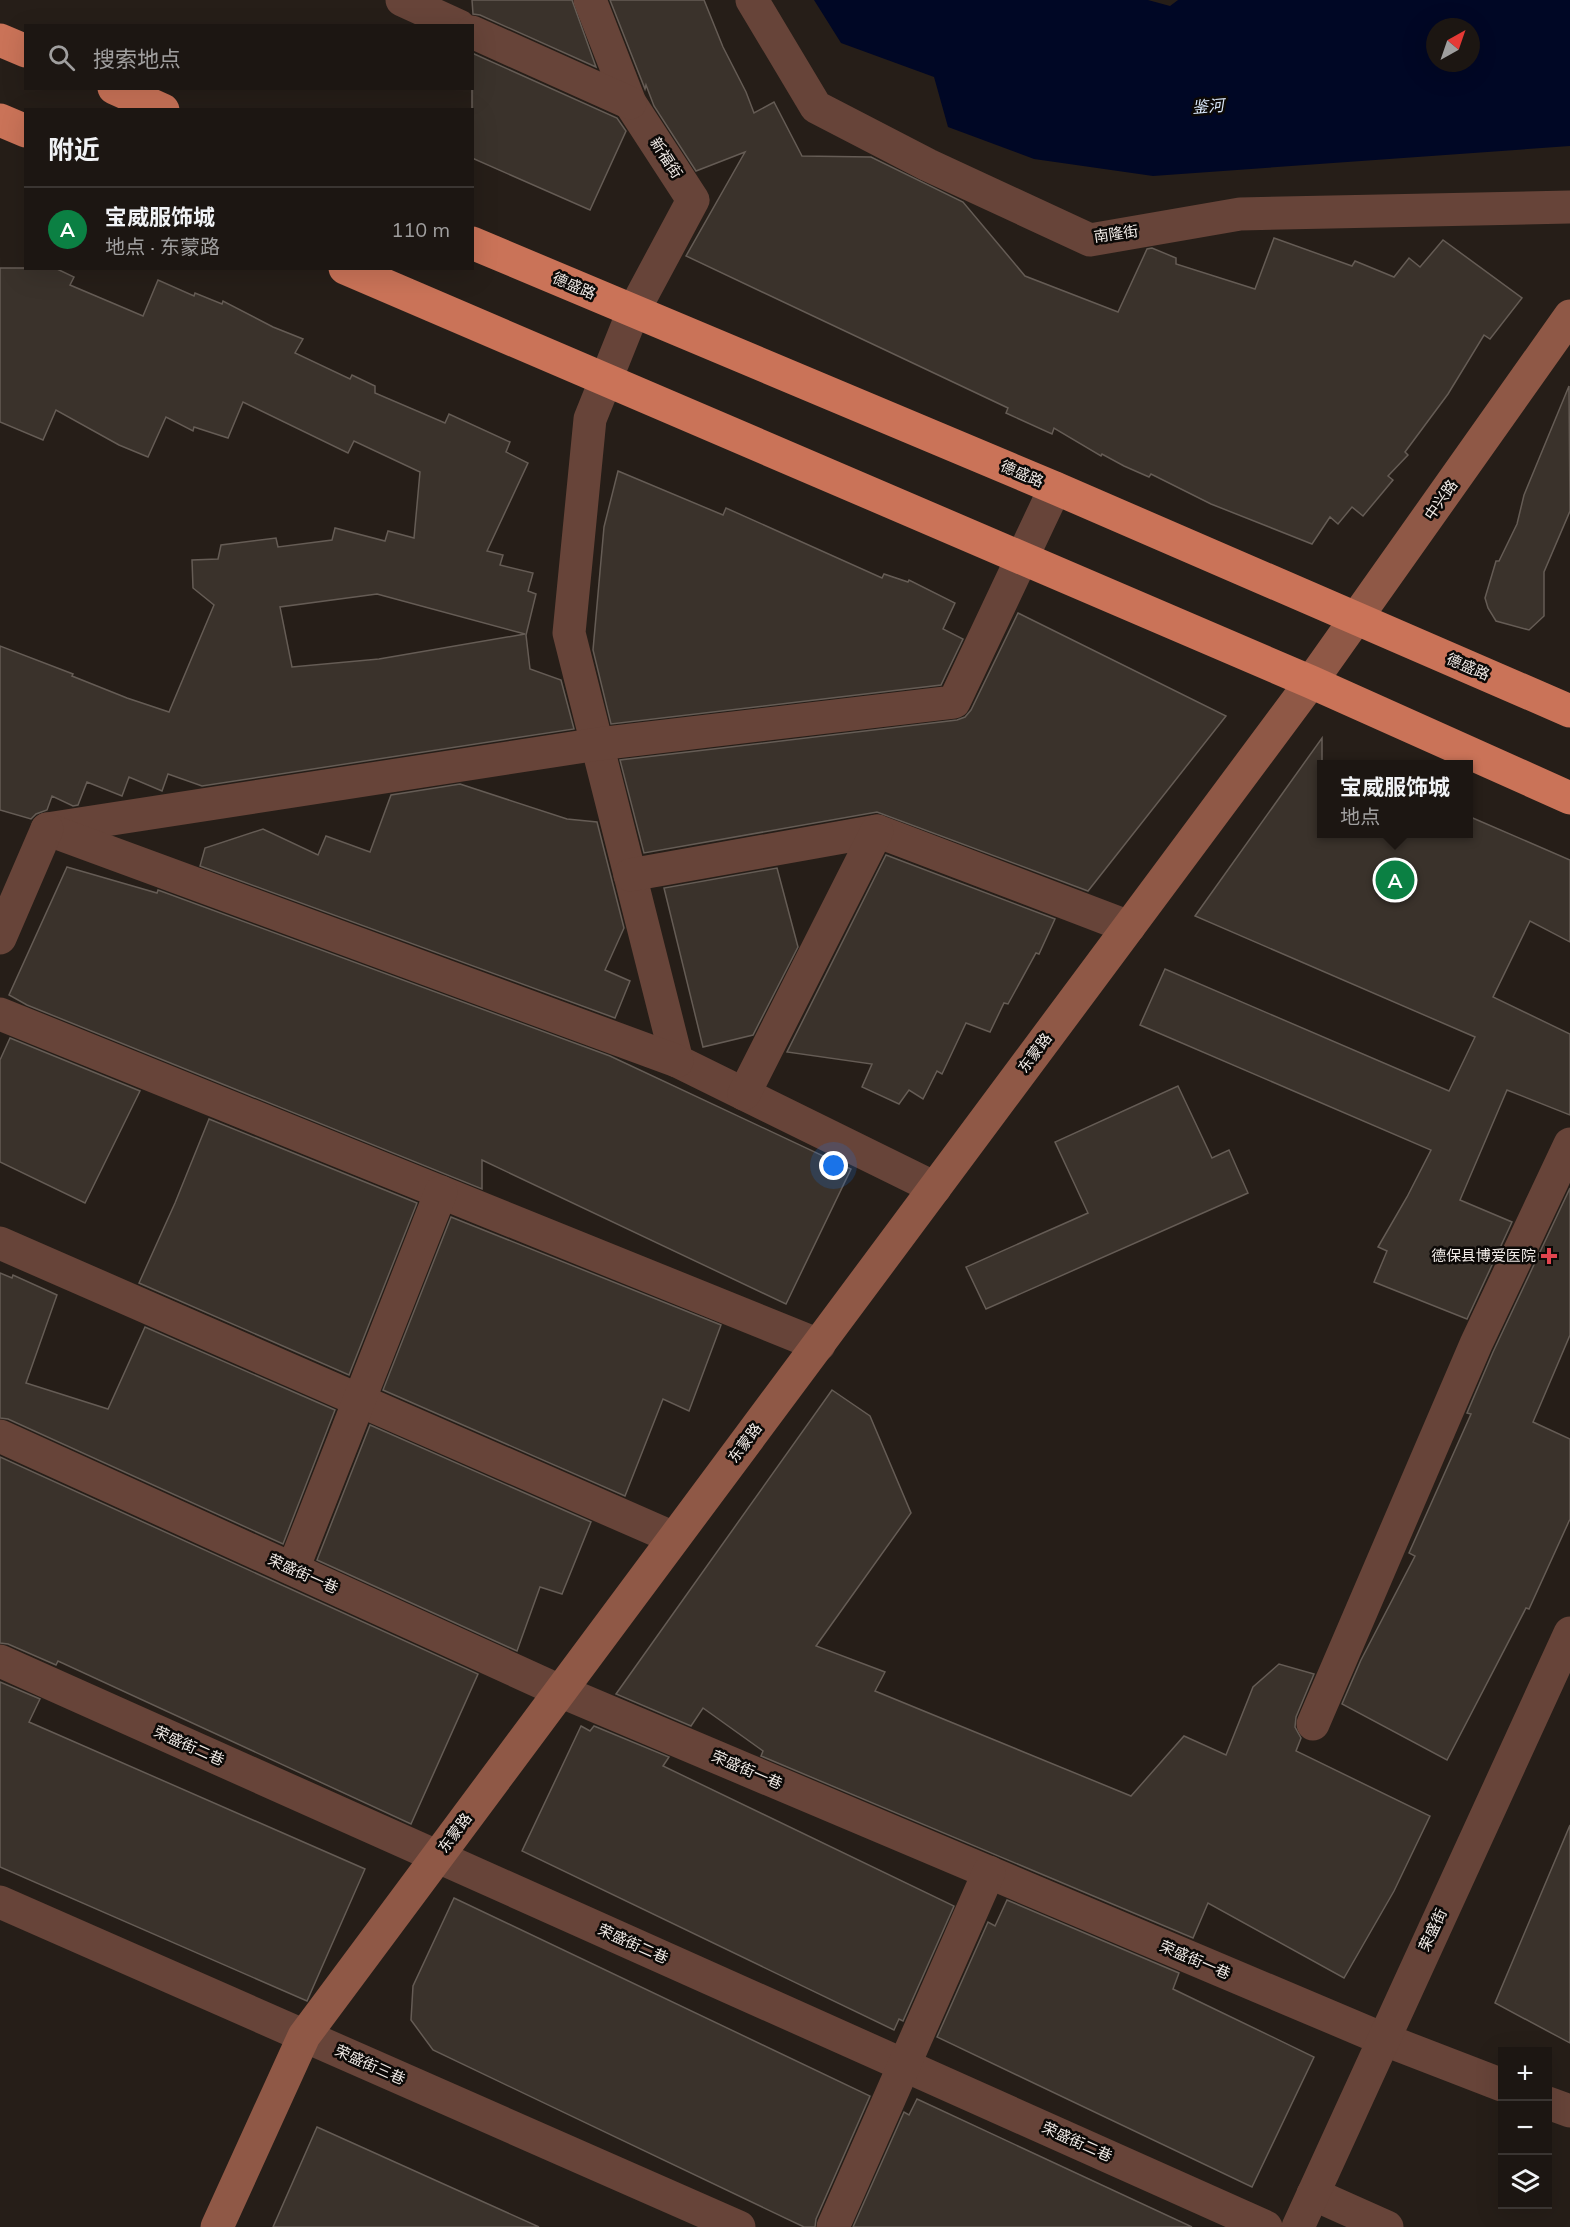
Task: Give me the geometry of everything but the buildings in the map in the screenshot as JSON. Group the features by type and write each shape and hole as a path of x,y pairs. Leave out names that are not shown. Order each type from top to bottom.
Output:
{"highway":[{"path":"0,40 24,50"},
{"path":"118,90 159,108"},
{"path":"0,120 24,130"},
{"name":"德盛路","path":"474,244 1056,488 1570,711"},
{"path":"350,270 1311,682 1570,798"}],"street":[{"path":"402,0 455,24"},
{"name":"新福街","path":"590,0 630,103 693,200 633,312"},
{"name":"南隆街","path":"752,0 816,106 928,165 1090,240 1240,214 1570,207"},
{"path":"474,33 630,103"},
{"path":"633,312 590,419 569,633 677,1061"},
{"name":"中兴路","path":"1311,682 1570,316"},
{"path":"47,829 598,744 954,702 1056,488"},
{"name":"东蒙路","path":"217,2227 304,2036 1311,682"},
{"path":"0,938 47,829"},
{"path":"47,829 677,1061 935,1188"},
{"path":"630,875 877,831 1129,927"},
{"path":"744,1094 877,831"},
{"path":"0,1014 819,1345"},
{"path":"1313,1724 1476,1344 1570,1144"},
{"path":"293,1569 441,1192"},
{"path":"0,1244 674,1538"},
{"name":"荣盛街一巷","path":"0,1436 560,1691 1383,2039 1498,2083"},
{"name":"荣盛街","path":"1298,2227 1570,1633"},
{"name":"荣盛街二巷","path":"0,1661 1266,2227"},
{"path":"833,2227 989,1872"},
{"name":"荣盛街三巷","path":"0,1902 739,2227"},
{"path":"1552,2104 1570,2111"},
{"path":"1312,2194 1387,2227"}],"water":[{"name":"鉴河","path":"814,0 1148,0 1170,6 1178,0 1570,0 1570,146 1153,176 1034,159 948,127 934,77 841,43"}],"place":[{"name":"宝威服饰城","path":"1395,880"},
{"name":"德保县博爱医院","path":"1549,1256"}]}
